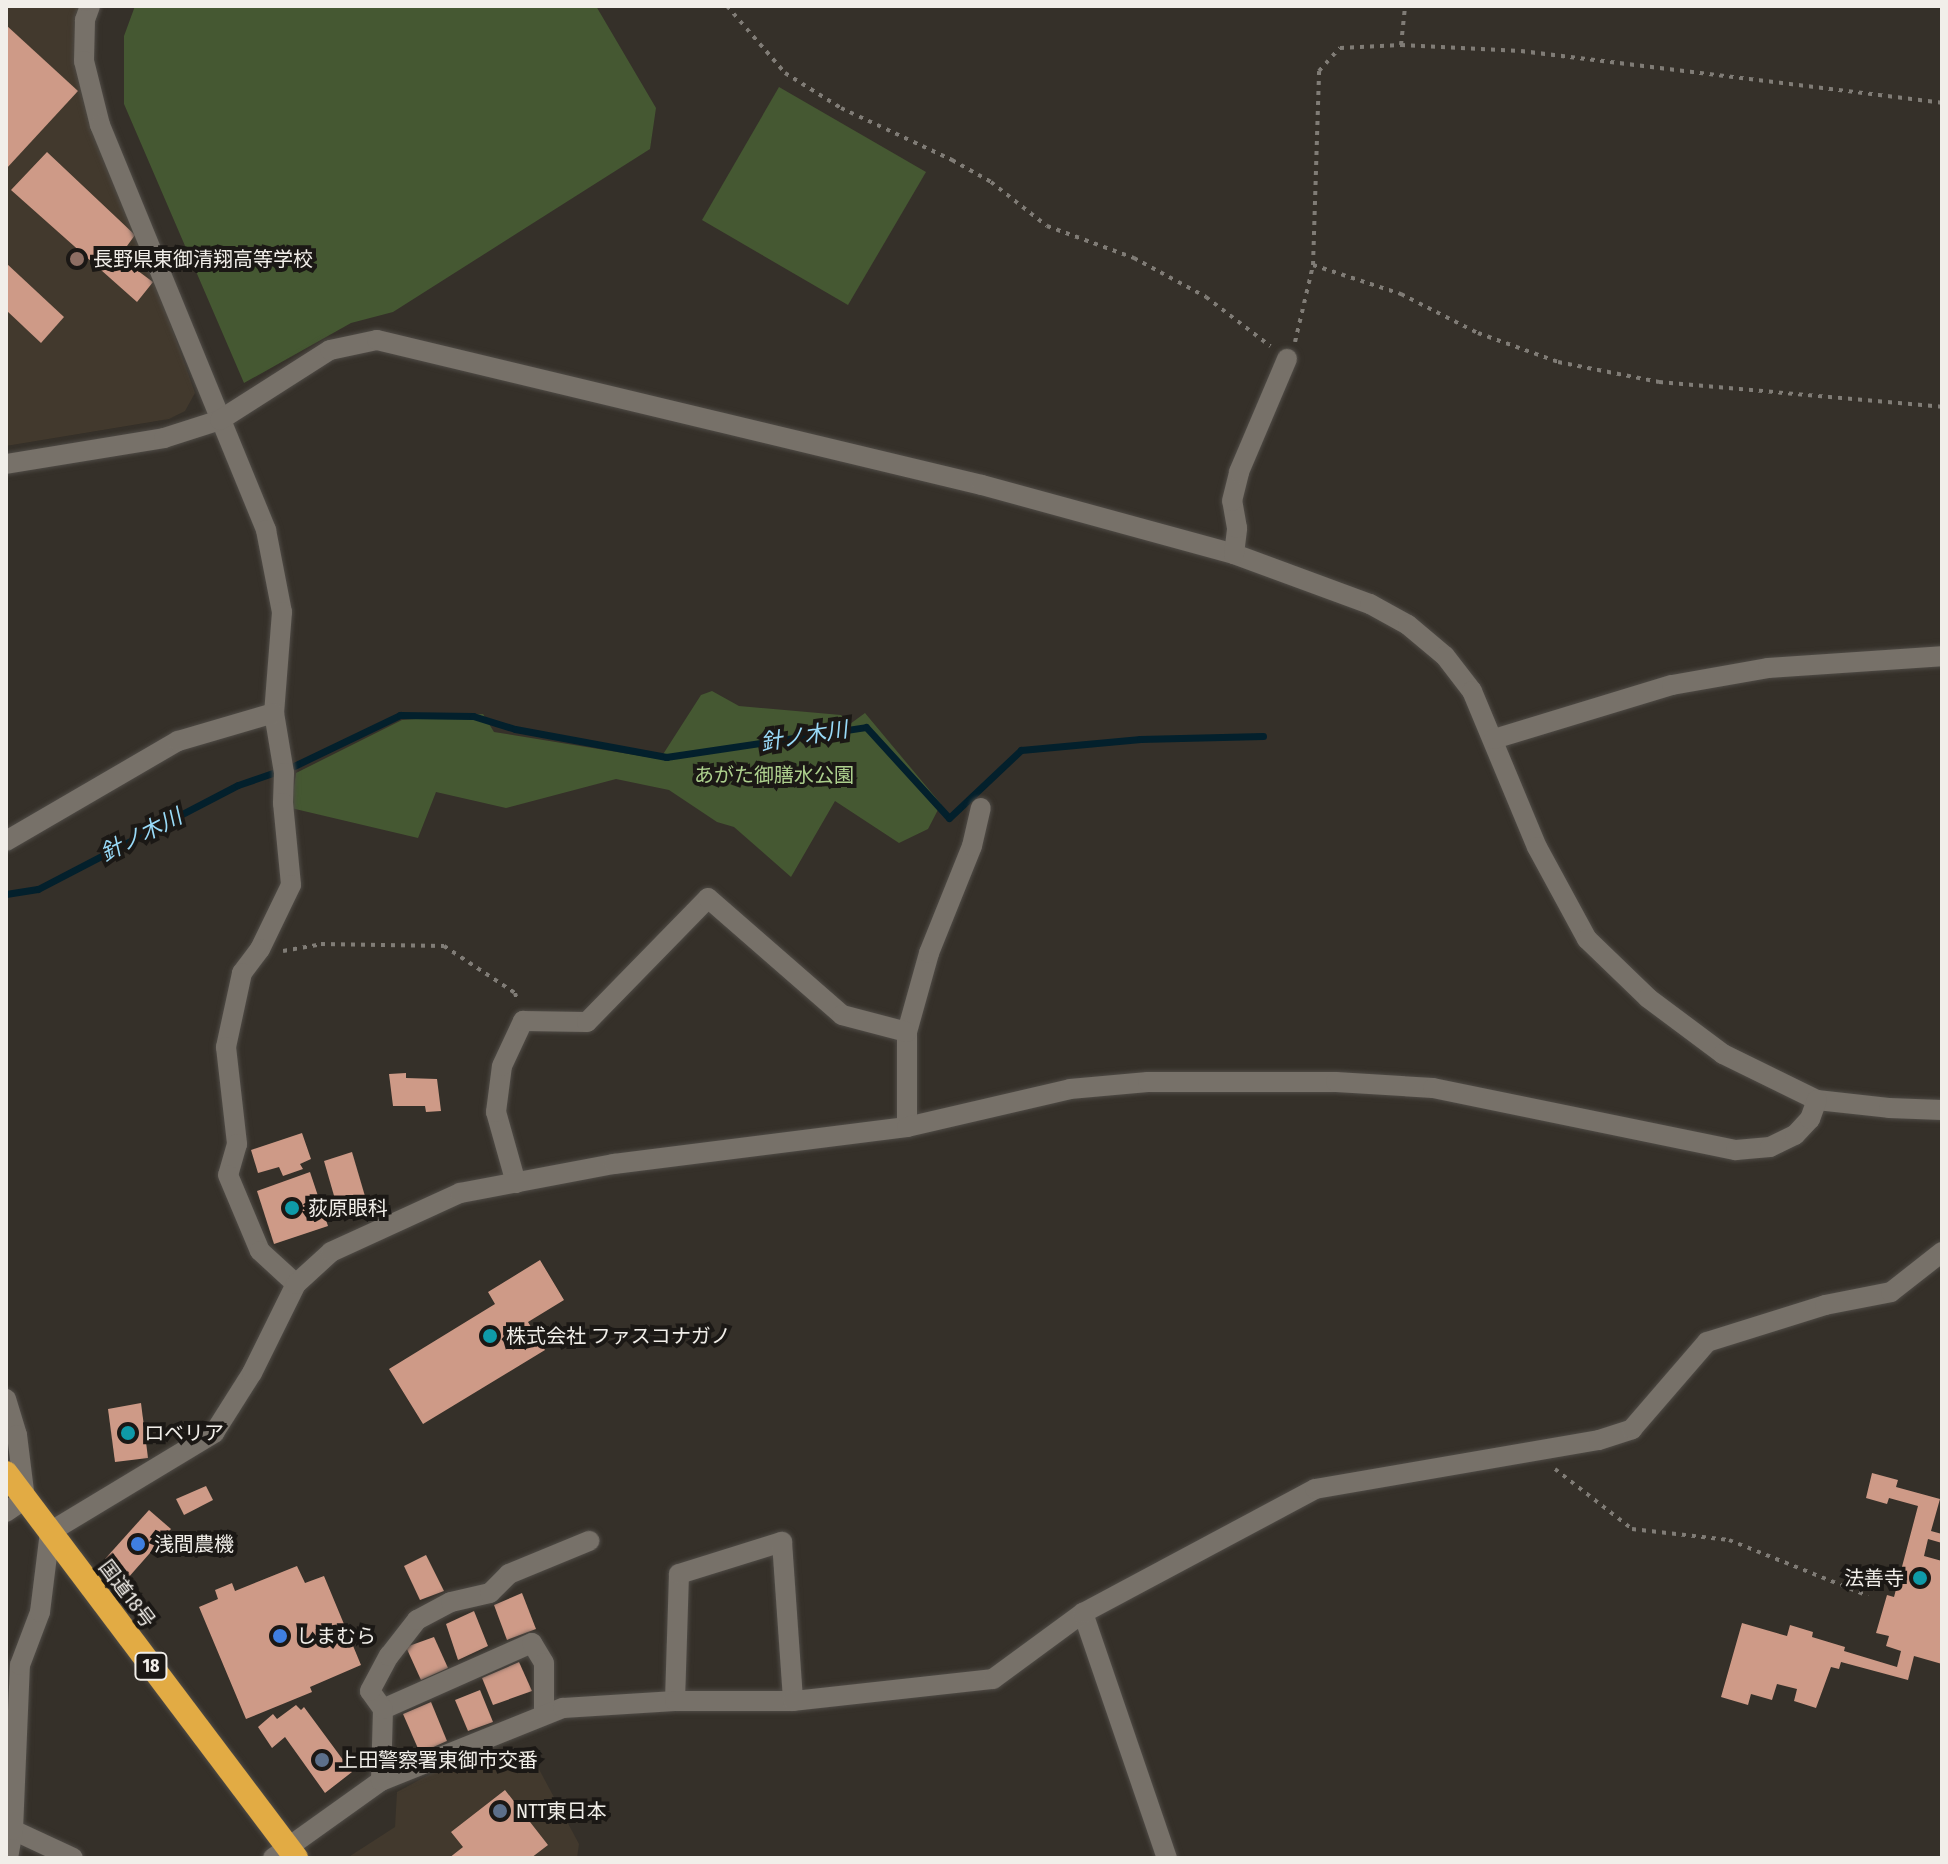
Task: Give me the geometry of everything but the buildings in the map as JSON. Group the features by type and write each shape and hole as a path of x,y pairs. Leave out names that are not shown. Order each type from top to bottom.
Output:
{"highway":[{"name":"国道18号","path":"6,1473 16,1505 50,1532 286,1855"}],"street":[{"path":"90,6 85,20 84,61 100,125 266,530 282,612 274,713 284,773 283,803 291,885 257,954 242,973 226,1047 237,1144 228,1175 260,1251 296,1284"},
{"path":"6,464 164,438 220,420 330,350 377,340 982,485 1234,554 1331,587 1408,625 1445,656 1472,691 1537,847 1587,939 1648,998 1723,1054 1817,1100 1942,1110"},
{"path":"1234,554 1237,528 1232,501 1239,472 1287,359"},
{"path":"1494,739 1672,685 1768,668 1942,656"},
{"path":"6,841 178,741 274,713"},
{"path":"907,1127 907,1032 929,953 972,846 981,808"},
{"path":"516,1183 496,1112 502,1066 523,1021 587,1022 708,898 842,1015 907,1032"},
{"path":"8,1858 20,1665 40,1612 50,1532 214,1433 252,1373 296,1284 331,1252 460,1193 614,1164 907,1127 1070,1089 1148,1082 1336,1082 1433,1088 1736,1150 1770,1147 1795,1135 1810,1119 1817,1100"},
{"path":"286,1855 381,1781 563,1708 675,1701 793,1701 993,1679 1083,1613 1315,1489 1599,1440 1632,1429 1707,1342 1825,1305 1891,1292 1942,1252"},
{"path":"6,1399 17,1435 16,1505"},
{"path":"381,1781 383,1709 370,1691 389,1656 417,1620 451,1602 490,1593 509,1574 589,1541"},
{"path":"675,1701 679,1574 782,1542 793,1701"},
{"path":"1083,1613 1167,1858"},
{"path":"383,1709 532,1643 544,1663 544,1715"},
{"path":"10,1819 73,1858"}],"path":[{"path":"727,6 785,73 807,87 841,108 991,182 1047,226 1134,258 1206,297 1287,359 1297,335 1313,265 1319,71 1340,48 1401,45 1521,51 1942,103"},
{"path":"1401,45 1405,6"},
{"path":"1313,265 1401,294 1478,333 1558,362 1659,382 1942,407"},
{"path":"257,954 321,944 444,946 515,993 523,1021"},
{"path":"1530,1451 1632,1529 1729,1540 1868,1596"}],"shaded area":[{"name":"長野県東御清翔高等学校","path":"6,6 90,6 85,20 100,125 195,393 185,411 169,419 6,446"},
{"path":"460,1758 481,1769 509,1769 533,1758 579,1844 577,1858 347,1858 395,1827 397,1792"}],"green space":[{"path":"135,6 596,6 656,108 650,149 393,312 351,323 244,383 124,104 124,36"},
{"path":"779,87 926,172 848,305 702,220"},
{"name":"あがた御膳水公園","path":"712,691 739,706 841,715 850,724 865,713 941,804 928,829 899,843 835,801 791,877 734,827 717,822 669,790 616,779 506,808 436,792 418,838 291,808 296,773 402,720 483,714 494,732 660,759 701,695"}],"waterway":[{"name":"針ノ木川","path":"294,766 400,715 473,716 515,729 666,757 866,727 949,818 1021,750 1140,739 1263,736"},
{"name":"針ノ木川","path":"6,894 38,889 238,785 275,772"}],"place":[{"name":"長野県東御清翔高等学校","path":"77,259"},
{"name":"荻原眼科","path":"292,1208"},
{"name":"株式会社 ファスコナガノ","path":"490,1336"},
{"name":"ロベリア","path":"128,1433"},
{"name":"浅間農機","path":"138,1544"},
{"name":"法善寺","path":"1920,1578"},
{"name":"しまむら","path":"280,1636"},
{"name":"上田警察署東御市交番","path":"322,1760"},
{"name":"NTT東日本","path":"500,1811"}]}
